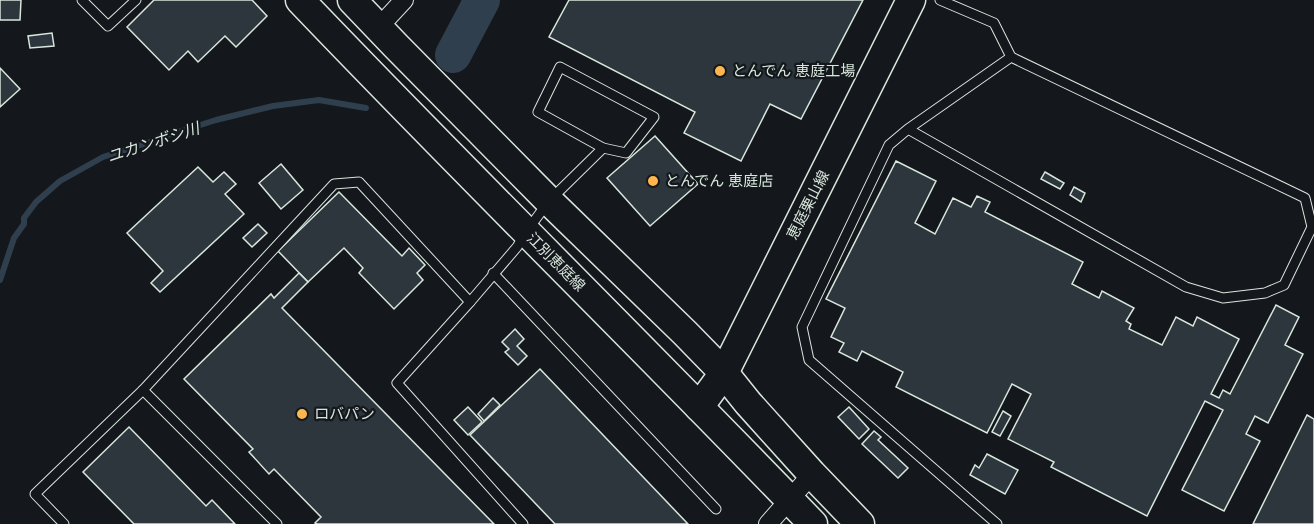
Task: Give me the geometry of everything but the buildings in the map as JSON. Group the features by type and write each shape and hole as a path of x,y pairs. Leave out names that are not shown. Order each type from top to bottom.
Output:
{"main road":[{"name":"江別恵庭線","path":"300,0 813,524"},
{"path":"352,0 549,201 724,373 748,403 860,524"},
{"name":"恵庭栗山線","path":"699,407 724,373 911,0"}],"street":[{"path":"379,27 404,0"},
{"path":"768,524 812,474"}],"lane":[{"path":"82,0 108,26 136,0"},
{"path":"908,129 1186,287 1222,298 1265,293 1284,285 1312,227 1305,198 1011,57 994,23 940,0"},
{"path":"997,524 809,360 802,327 889,145 908,129 1011,57"},
{"path":"561,67 654,117 626,153 603,148 538,112 561,67"},
{"path":"523,524 397,383 517,247 549,201 603,148"},
{"path":"64,524 35,494 143,390 334,184 358,182 470,302"},
{"path":"493,273 716,509"},
{"path":"143,390 277,524"}],"waterway":[{"name":"ユカンボシ川","path":"453,55 482,0"},
{"name":"ユカンボシ川","path":"0,280 14,238 24,224 24,218 36,202 60,181 103,157 159,137 273,106 319,100 366,108"}],"place":[{"name":"とんでん 恵庭工場","path":"720,71"},
{"name":"とんでん 恵庭店","path":"653,181"},
{"name":"ロバパン","path":"302,414"}]}
